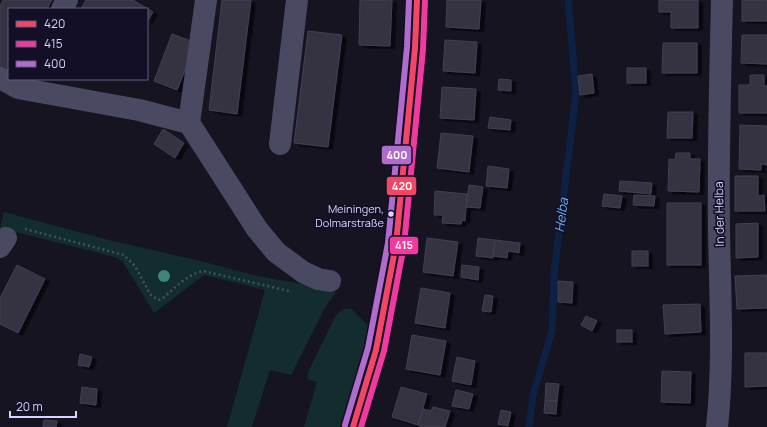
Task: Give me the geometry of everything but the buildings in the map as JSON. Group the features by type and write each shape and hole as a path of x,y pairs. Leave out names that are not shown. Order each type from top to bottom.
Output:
{"main road":[{"path":"353,427 376,350 396,244 415,48 417,0"}],"street":[{"path":"280,144 297,0"},
{"name":"In der Helba","path":"717,427 720,406 721,361 718,182 722,0"},
{"path":"202,1 189,123 253,223 276,252 303,272 318,279 330,281"},
{"path":"14,82 139,110 189,123"}],"path":[{"path":"3,243 15,230 22,229 124,254 135,266 150,294 158,300 162,299 194,273 203,271 291,291"}],"green space":[{"path":"4,212 109,240 258,276 335,290 335,294 327,304 291,375 270,370 252,427 227,427 265,290 204,275 154,313 123,262 115,257 0,228"},
{"path":"344,309 351,309 369,326 354,387 341,427 304,427 317,382 307,379 309,370 334,319 339,312"}],"waterway":[{"name":"Helba","path":"529,427 533,395 552,331 554,273 576,91 568,0"}],"transit line":[{"name":"400","path":"345,425 368,348 388,243 407,47 409,0"},
{"name":"420","path":"353,427 376,350 396,244 415,48 417,0"},
{"name":"415","path":"361,427 384,351 404,245 423,49 425,0"}],"place":[{"name":"Meiningen, Dolmarstraße","path":"391,214"}]}
